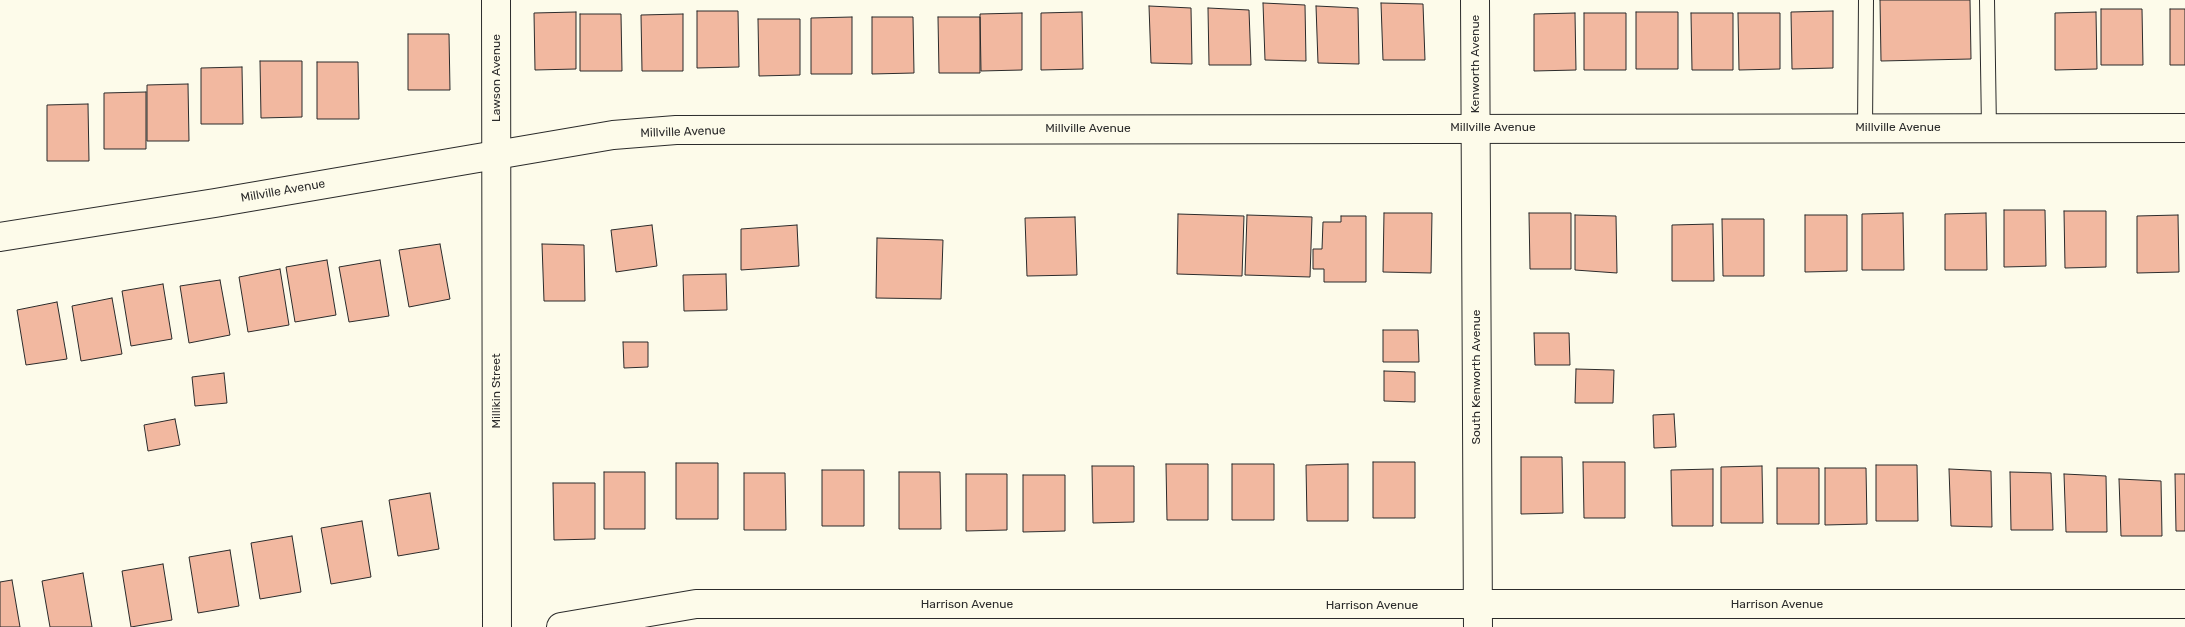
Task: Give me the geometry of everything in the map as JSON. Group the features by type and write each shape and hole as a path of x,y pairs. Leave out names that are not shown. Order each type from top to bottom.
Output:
{"street":[{"name":"Lawson Avenue","path":"496,0 497,155"},
{"name":"Kenworth Avenue","path":"1475,0 1475,128"},
{"name":"South Kenworth Avenue","path":"1475,128 1478,616"},
{"name":"Millville Avenue","path":"0,237 613,135 676,130 2185,128"},
{"name":"Millikin Street","path":"497,155 497,627"},
{"name":"Harrison Avenue","path":"561,627 696,604 1478,616 2185,604"}],"lane":[{"path":"1864,128 1866,0"},
{"path":"1987,0 1989,129"}],"building":[{"path":"1880,0 1970,0 1971,59 1881,61"},
{"path":"1263,3 1305,5 1306,61 1265,60"},
{"path":"1381,3 1423,4 1425,60 1383,60"},
{"path":"1149,6 1191,8 1192,64 1151,63"},
{"path":"1316,6 1358,8 1359,64 1318,63"},
{"path":"1208,8 1249,10 1251,65 1209,65"},
{"path":"2101,9 2142,9 2143,65 2101,65"},
{"path":"2170,9 2185,9 2185,65 2170,65"},
{"path":"697,11 738,11 739,67 697,68"},
{"path":"1833,11 1833,68 1792,69 1791,12"},
{"path":"576,12 576,69 535,70 534,13"},
{"path":"1082,12 1083,69 1041,70 1041,13"},
{"path":"1636,12 1678,12 1678,69 1636,69"},
{"path":"2096,12 2097,69 2055,70 2055,13"},
{"path":"1022,13 1022,70 981,71 980,14"},
{"path":"1575,13 1576,70 1534,71 1534,14"},
{"path":"1584,13 1626,13 1626,70 1584,70"},
{"path":"1691,13 1733,13 1733,70 1692,70"},
{"path":"1738,13 1780,13 1780,69 1739,70"},
{"path":"580,14 621,14 622,71 580,71"},
{"path":"683,14 683,71 642,71 641,15"},
{"path":"852,17 852,74 811,74 811,18"},
{"path":"872,17 913,17 914,73 872,74"},
{"path":"938,17 980,17 980,73 939,73"},
{"path":"758,19 800,19 800,75 759,76"},
{"path":"408,34 449,34 450,90 408,90"},
{"path":"260,61 302,61 302,117 261,118"},
{"path":"317,62 358,62 359,119 317,119"},
{"path":"242,67 243,124 201,124 201,68"},
{"path":"188,84 189,141 147,141 147,85"},
{"path":"146,92 146,149 104,149 104,93"},
{"path":"88,104 89,161 47,161 47,105"},
{"path":"2004,210 2045,210 2046,266 2004,267"},
{"path":"2064,211 2106,211 2106,267 2065,268"},
{"path":"1384,213 1432,213 1431,273 1383,272"},
{"path":"1529,213 1571,213 1571,269 1530,269"},
{"path":"1903,213 1904,270 1862,270 1862,214"},
{"path":"1986,213 1987,270 1945,270 1945,214"},
{"path":"1178,214 1244,216 1242,276 1177,274"},
{"path":"1247,215 1312,217 1310,277 1245,275"},
{"path":"1575,215 1616,216 1617,273 1575,270"},
{"path":"1805,215 1847,215 1847,271 1805,272"},
{"path":"2178,215 2179,272 2137,273 2137,216"},
{"path":"1341,216 1366,216 1366,282 1324,282 1324,269 1313,269 1313,249 1322,249 1323,222 1341,222"},
{"path":"1075,217 1077,275 1027,276 1025,218"},
{"path":"1722,219 1764,219 1764,276 1723,276"},
{"path":"1713,224 1714,281 1672,281 1672,225"},
{"path":"652,225 657,266 616,272 611,230"},
{"path":"797,225 799,266 741,270 741,229"},
{"path":"877,238 943,240 941,299 876,298"},
{"path":"440,244 450,299 409,307 399,250"},
{"path":"542,244 584,245 585,301 544,301"},
{"path":"327,260 336,315 295,322 286,267"},
{"path":"380,260 389,316 349,322 339,267"},
{"path":"280,269 289,325 248,332 239,277"},
{"path":"726,274 727,310 684,311 683,275"},
{"path":"220,280 230,335 189,343 180,286"},
{"path":"163,284 172,339 131,346 122,291"},
{"path":"112,298 122,354 81,361 72,306"},
{"path":"57,302 67,359 26,365 17,310"},
{"path":"1383,330 1418,330 1419,362 1383,362"},
{"path":"1534,333 1569,333 1570,365 1535,365"},
{"path":"623,342 648,342 648,367 624,368"},
{"path":"1576,369 1614,370 1613,403 1575,403"},
{"path":"1384,371 1415,372 1415,402 1384,401"},
{"path":"224,373 227,403 195,406 192,377"},
{"path":"1674,414 1676,447 1654,448 1653,415"},
{"path":"175,419 180,445 148,451 144,425"},
{"path":"1521,457 1562,457 1563,513 1521,514"},
{"path":"1373,462 1415,462 1415,518 1373,518"},
{"path":"1583,462 1625,462 1625,518 1584,518"},
{"path":"676,463 718,463 718,519 676,519"},
{"path":"1166,464 1208,464 1208,520 1167,520"},
{"path":"1232,464 1274,464 1274,520 1232,520"},
{"path":"1348,464 1348,521 1307,521 1306,465"},
{"path":"1876,465 1917,465 1918,521 1876,521"},
{"path":"1092,466 1134,466 1134,522 1093,523"},
{"path":"1762,466 1763,523 1721,523 1721,467"},
{"path":"1777,468 1819,468 1819,524 1777,524"},
{"path":"1825,468 1866,468 1867,524 1825,525"},
{"path":"1713,469 1713,526 1672,526 1671,470"},
{"path":"1949,469 1991,471 1992,527 1951,526"},
{"path":"822,470 864,470 864,526 822,526"},
{"path":"604,472 645,472 645,529 604,529"},
{"path":"899,472 940,472 941,529 899,529"},
{"path":"2010,472 2051,473 2053,530 2011,530"},
{"path":"744,473 785,473 786,530 744,530"},
{"path":"966,474 1007,474 1007,530 966,531"},
{"path":"2064,474 2106,476 2107,532 2066,532"},
{"path":"2175,474 2185,474 2185,531 2176,531"},
{"path":"1023,475 1065,475 1065,531 1023,532"},
{"path":"2119,479 2161,481 2162,536 2121,536"},
{"path":"553,483 595,483 595,539 554,540"},
{"path":"430,493 439,549 398,556 389,500"},
{"path":"362,521 371,577 331,584 321,528"},
{"path":"292,536 301,592 260,599 251,543"},
{"path":"230,550 239,606 198,613 189,557"},
{"path":"163,564 172,620 131,627 122,571"},
{"path":"83,573 92,627 50,627 42,581"},
{"path":"12,580 20,627 0,627 0,582"}]}
